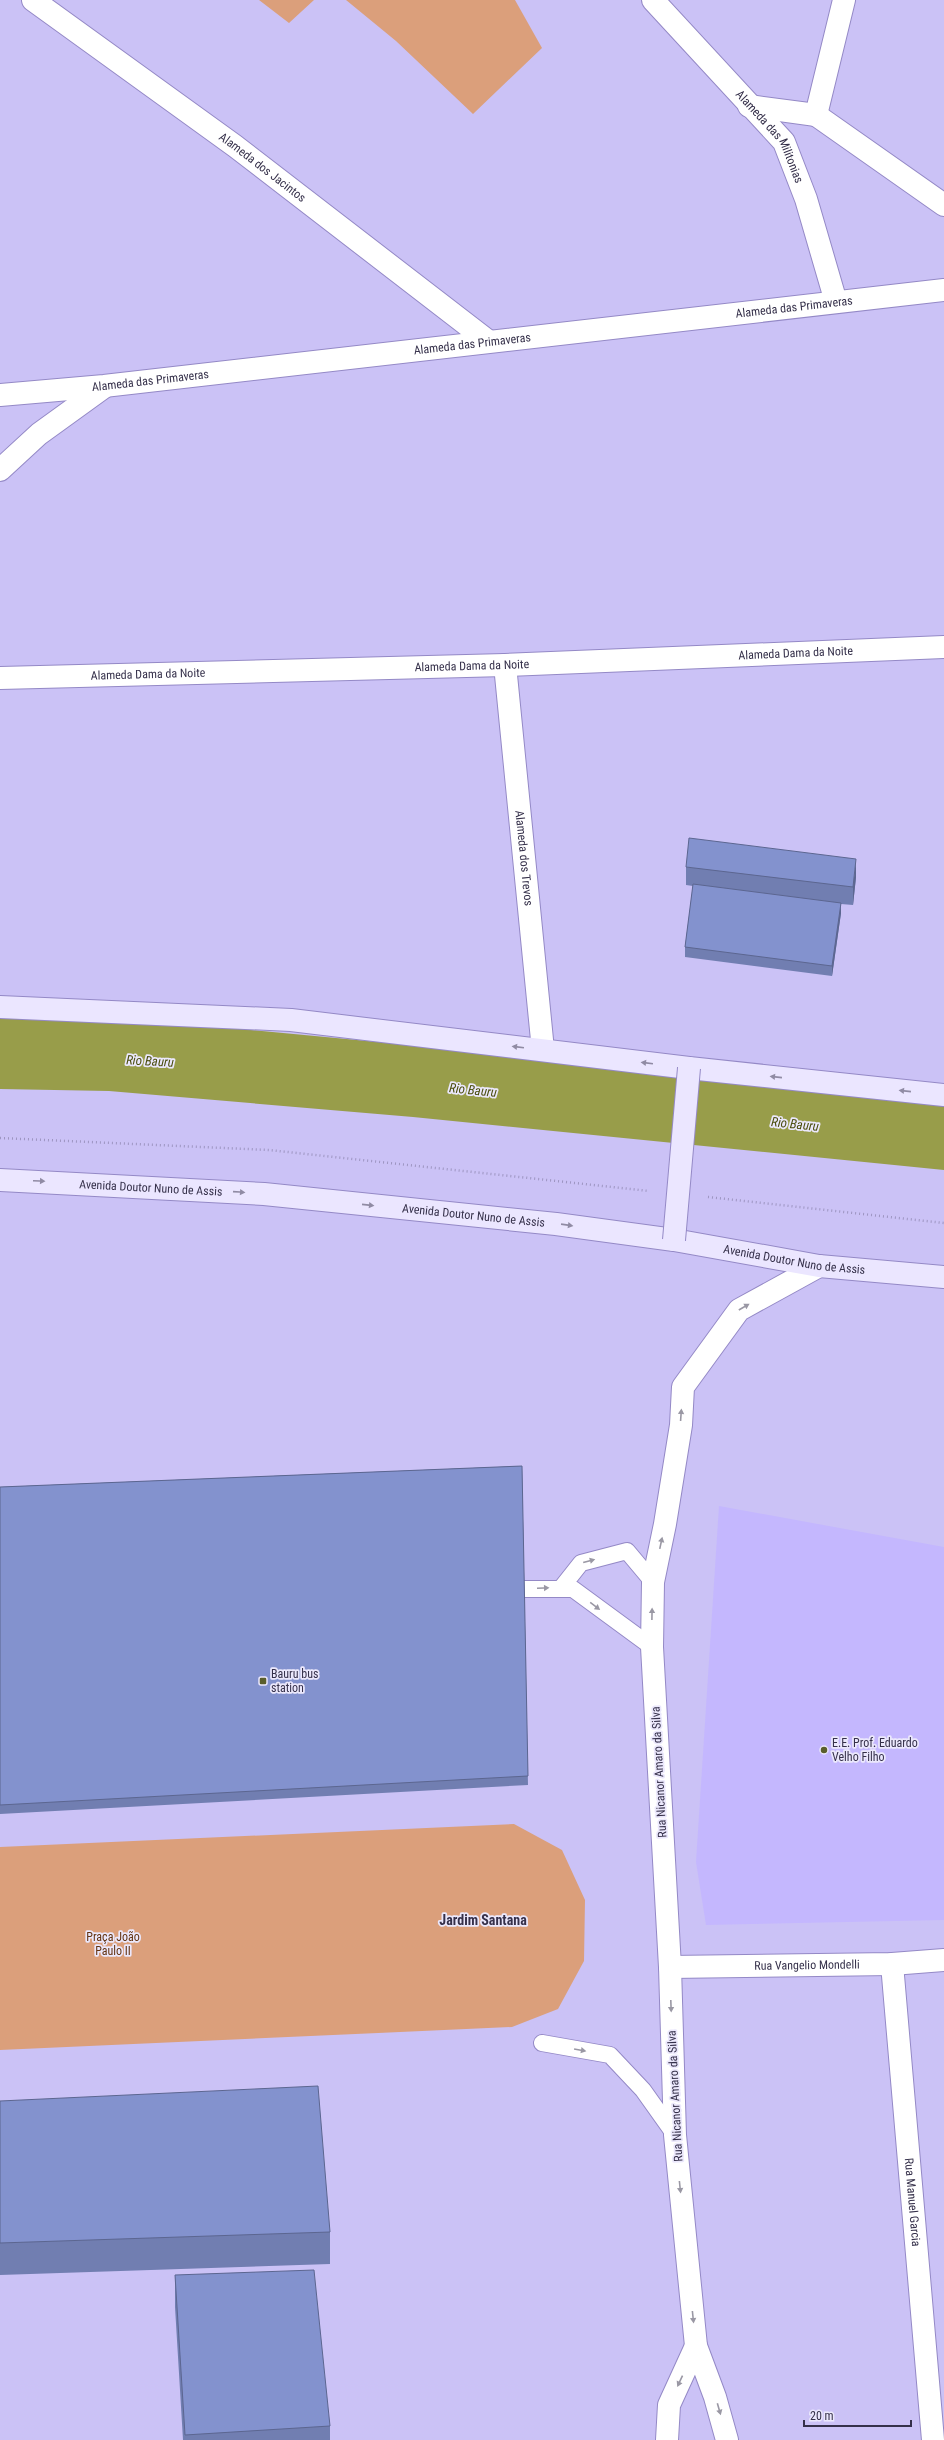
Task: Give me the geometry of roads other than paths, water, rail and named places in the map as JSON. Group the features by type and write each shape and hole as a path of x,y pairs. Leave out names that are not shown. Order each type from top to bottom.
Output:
{"main road":[{"path":"4,1005 291,1020 690,1068 944,1094"},
{"path":"674,1240 690,1068"},
{"name":"Avenida Doutor Nuno de Assis","path":"0,1180 264,1194 556,1224 674,1240 819,1266 944,1277"}],"street":[{"name":"Alameda dos Jacintos","path":"32,0 235,146 488,341"},
{"name":"Alameda das Militonias","path":"653,0 749,106 784,142 806,199 836,302"},
{"path":"816,115 844,0"},
{"path":"749,106 816,115 944,205"},
{"name":"Alameda das Primaveras","path":"0,395 104,386 944,290"},
{"path":"0,470 39,434 104,386"},
{"name":"Alameda Dama da Noite","path":"0,678 505,665 944,647"},
{"name":"Alameda dos Trevos","path":"505,665 543,1050"},
{"name":"Rua Nicanor Amaro da Silva","path":"727,2440 715,2397 696,2346 675,2135 670,1967 652,1647 653,1582 665,1524 681,1425 683,1387 739,1310 819,1266"},
{"name":"Rua Vangelio Mondelli","path":"670,1967 892,1964 944,1960"},
{"name":"Rua Manuel Garcia","path":"892,1964 933,2440"},
{"path":"667,2440 669,2404 696,2346"}],"lane":[{"path":"562,1587 581,1563 627,1551 653,1582"},
{"path":"490,1589 562,1587 573,1589 652,1647"},
{"path":"542,2043 610,2055 643,2090 675,2135"}],"water":[{"name":"Rio Bauru","path":"0,1014 136,1019 790,1081 944,1098 944,1170 413,1117 109,1091 0,1089"}],"place":[{"name":"Bauru bus station","path":"263,1681"},
{"name":"E.E. Prof. Eduardo Velho Filho","path":"824,1750"}],"district":[{"name":"Jardim Santana","path":"483,1920"}],"park label":[{"name":"Praça João Paulo II","path":"113,1944"}]}
